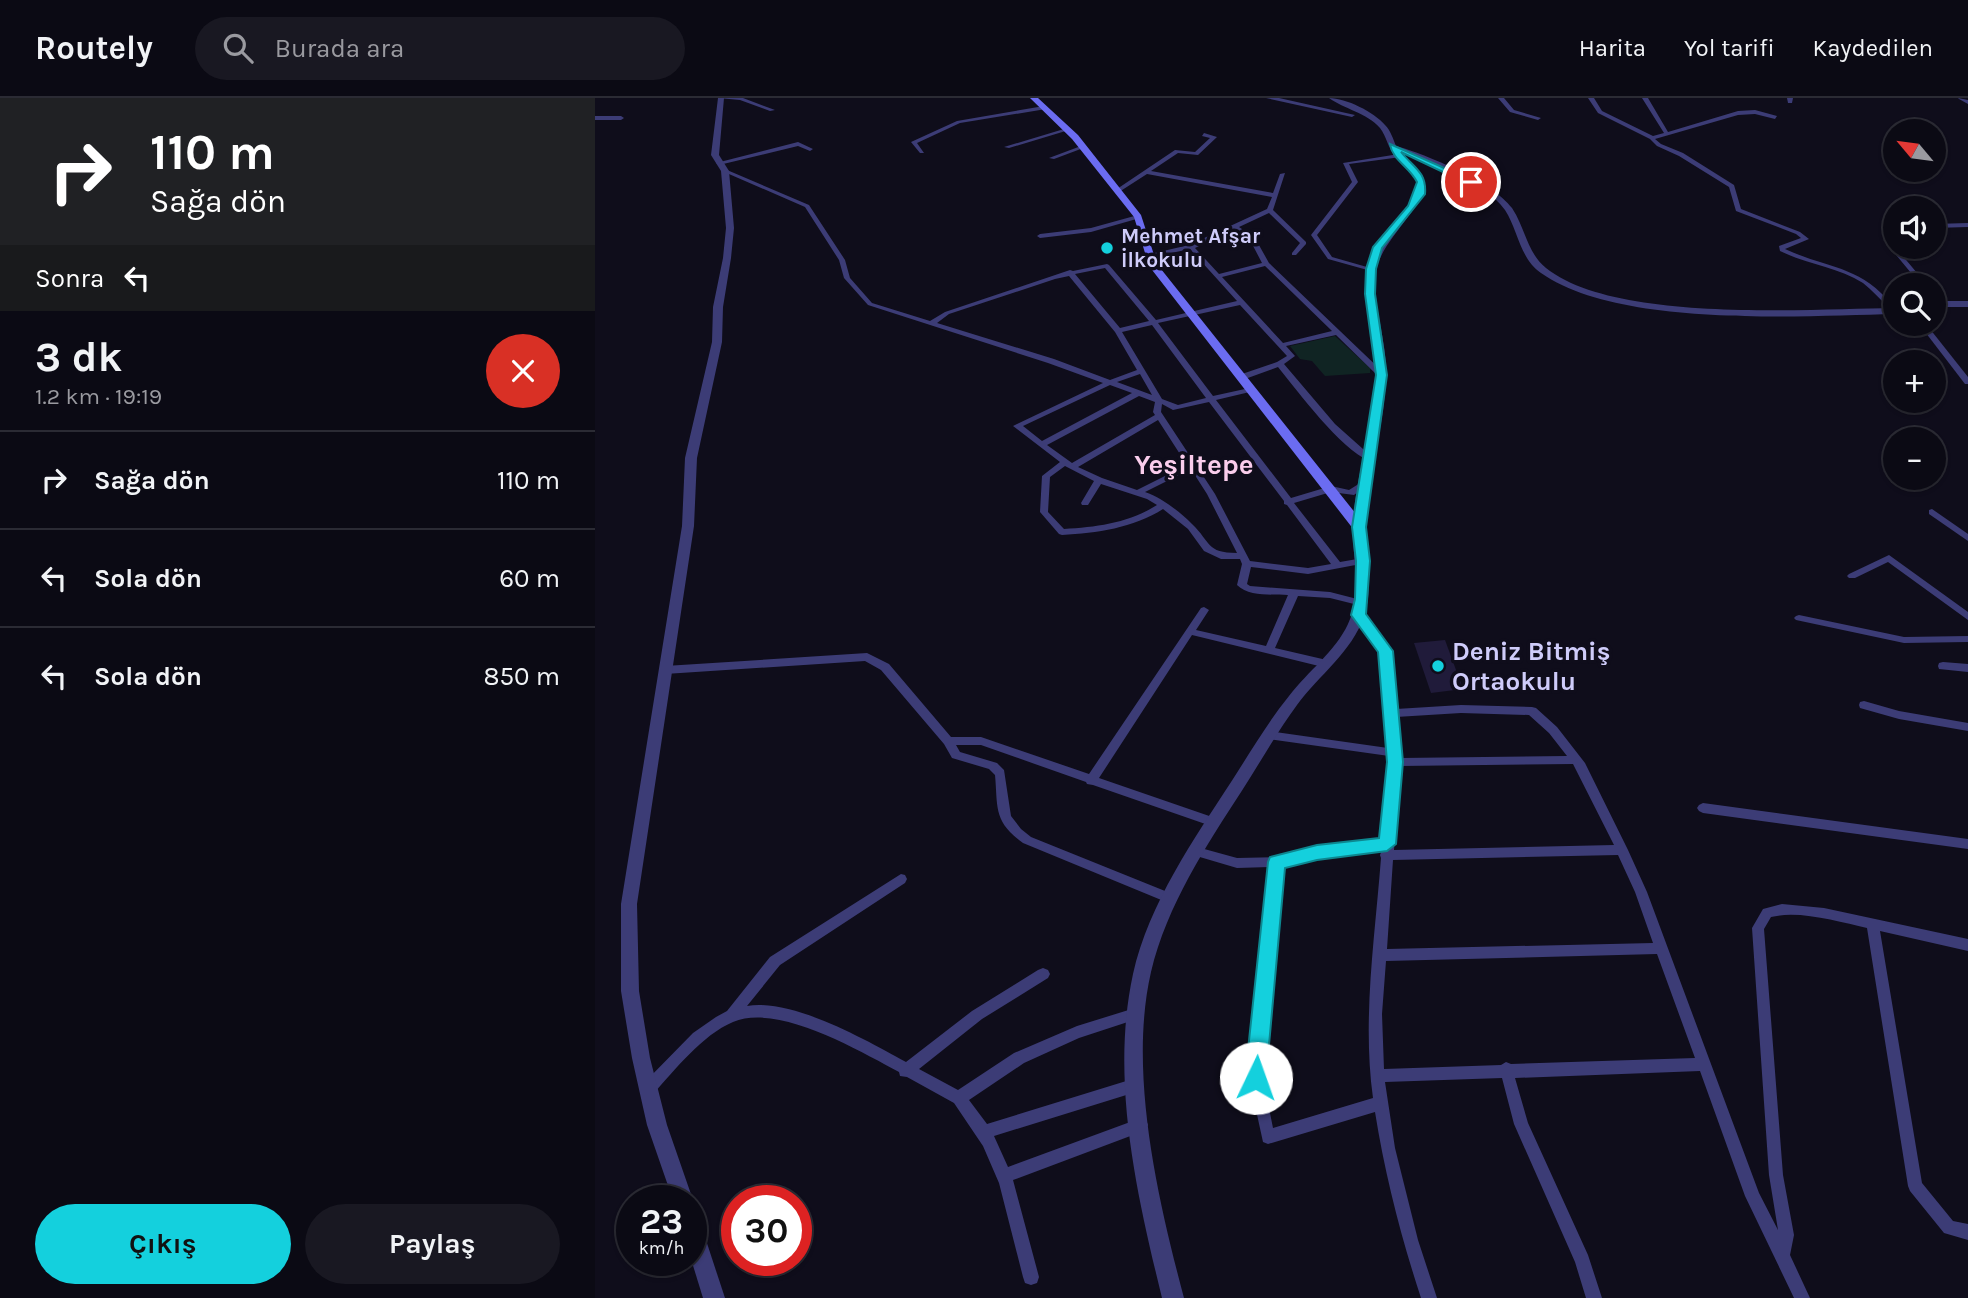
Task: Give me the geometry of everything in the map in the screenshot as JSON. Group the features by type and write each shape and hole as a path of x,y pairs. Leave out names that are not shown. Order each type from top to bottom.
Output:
{"main road":[{"path":"1040,102 1083,147 1137,217 1148,256 1359,527"}],"street":[{"path":"678,1185 648,1089 629,990 629,904 688,526 691,458 717,342 718,307 725,274 730,228 722,167 715,155 714,136 721,98 741,99 772,110"},
{"path":"1269,98 1377,121"},
{"path":"1173,1298 1145,1159 1136,1085 1135,1014 1152,940 1197,852 1269,735 1301,690 1342,645 1360,609 1363,561 1359,527 1381,375 1370,294 1371,269 1378,247 1420,194 1422,182 1416,172 1399,156 1377,121 1332,98"},
{"path":"1501,98 1512,111 1538,118"},
{"path":"1591,98 1600,112 1652,138 1664,149 1686,157 1712,176 1732,186 1738,210 1798,233 1805,239 1781,247 1782,250 1858,276 1873,285 1883,296"},
{"path":"1645,98 1667,134"},
{"path":"1961,98 1968,102"},
{"path":"922,152 914,142 949,124 1040,102"},
{"path":"1652,138 1738,113 1755,112 1775,117"},
{"path":"595,118 621,118"},
{"path":"1007,147 1066,130"},
{"path":"1117,191 1177,151 1196,154 1214,137 1204,135"},
{"path":"722,167 799,144 810,149"},
{"path":"1393,145 1484,188 1502,201 1532,259 1562,281 1627,302 1717,310 1883,307"},
{"path":"1052,158 1083,147"},
{"path":"1371,269 1331,258 1314,235 1356,182 1346,163 1399,156"},
{"path":"722,167 807,206 842,260 848,278 870,304 1051,361 1177,407"},
{"path":"1147,172 1273,195"},
{"path":"1270,210 1273,195 1283,174"},
{"path":"1148,256 1191,247 1270,210"},
{"path":"1270,210 1304,243 1294,254"},
{"path":"1040,236 1091,230 1137,217"},
{"path":"1946,226 1968,225"},
{"path":"1235,227 1253,239 1266,264 1381,375"},
{"path":"1191,247 1291,356 1280,364 1242,377"},
{"path":"1902,259 1914,273"},
{"path":"1219,276 1266,264"},
{"path":"930,324 947,313 1070,272 1107,265 1154,322 1287,502 1338,566"},
{"path":"1070,272 1118,331 1159,401 1159,414 1211,494 1245,560 1243,587 1330,595 1360,609 1385,651 1393,713 1394,758 1374,1014 1377,1076 1388,1149 1429,1298"},
{"path":"1118,331 1242,302"},
{"path":"1946,304 1968,304"},
{"path":"1946,306 1968,311"},
{"path":"1282,345 1338,332"},
{"path":"1932,336 1968,382"},
{"path":"1280,364 1343,440 1369,459"},
{"path":"1142,371 1108,383 1017,426 1069,465 1162,506 1191,527 1207,550 1221,556 1287,570 1363,561"},
{"path":"1162,506 1145,516 1130,520 1062,532 1044,512 1046,476 1159,414 1251,389"},
{"path":"1041,445 1137,394"},
{"path":"1137,493 1191,466"},
{"path":"1085,503 1099,480"},
{"path":"1287,502 1331,489 1351,493 1366,482"},
{"path":"1932,512 1968,538"},
{"path":"1852,576 1889,558 1968,617"},
{"path":"1269,650 1294,593"},
{"path":"1091,780 1192,632 1204,610"},
{"path":"1798,618 1904,640 1968,639"},
{"path":"1192,632 1327,664"},
{"path":"665,670 867,657 885,667 956,755 993,766 1000,773 1001,807 1014,831 1027,840 1171,899"},
{"path":"1943,666 1968,668"},
{"path":"1864,705 1899,715 1968,727"},
{"path":"1393,713 1461,709 1532,710 1577,760 1594,788 1622,850 1662,948 1753,1196 1802,1298"},
{"path":"1269,735 1394,758 1577,760"},
{"path":"947,741 981,741 1214,822"},
{"path":"1703,808 1967,847"},
{"path":"1197,852 1237,863 1277,862 1317,852 1622,850"},
{"path":"1277,862 1260,1007 1256,1078 1268,1137 1381,1103"},
{"path":"648,1089 695,1042 732,1015 775,961 901,879"},
{"path":"1782,1255 1786,1235 1776,1175 1758,928 1767,913 1782,909 1824,912 1968,945"},
{"path":"1873,924 1915,1186 1949,1228 1968,1232"},
{"path":"1379,955 1662,948"},
{"path":"905,1071 977,1015 1043,974"},
{"path":"732,1015 751,1011 780,1012 808,1021 959,1098 985,1132 1000,1158 1031,1277"},
{"path":"959,1098 1019,1058 1077,1032 1135,1014"},
{"path":"1377,1076 1506,1069 1705,1064"},
{"path":"1506,1069 1521,1124 1582,1261 1594,1298"},
{"path":"985,1132 1136,1085"},
{"path":"1006,1175 1141,1125"},
{"path":"707,1276 714,1298"}],"green space":[{"path":"1335,336 1370,368 1370,373 1325,376 1312,361 1300,359 1290,346"}],"building":[{"name":"Deniz Bitmiş Ortaokulu","path":"1445,640 1463,689 1431,693 1414,643"}],"place":[{"name":"Mehmet Afşar İlkokulu","path":"1107,248"},
{"name":"Deniz Bitmiş Ortaokulu","path":"1438,666"}],"district":[{"name":"Yeşiltepe","path":"1194,464"}],"route":[{"path":"1256,1078 1259,1020 1277,862 1317,852 1387,844 1395,762 1393,713 1385,651 1359,615 1363,599 1363,561 1359,527 1381,375 1370,294 1371,269 1378,247 1412,207 1420,194 1422,182 1393,145 1471,182"}]}
